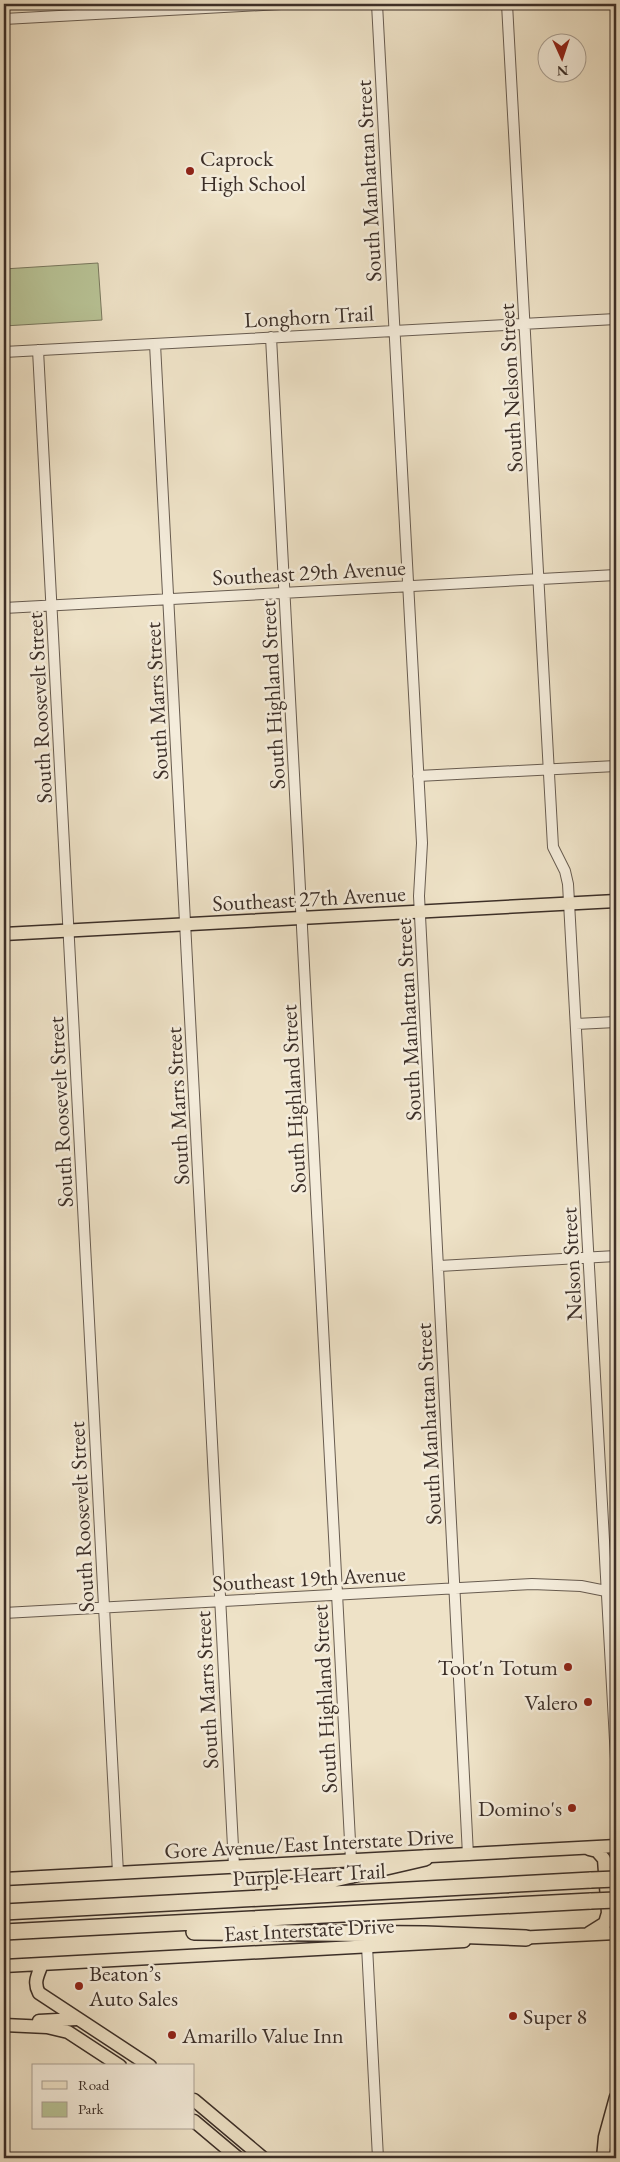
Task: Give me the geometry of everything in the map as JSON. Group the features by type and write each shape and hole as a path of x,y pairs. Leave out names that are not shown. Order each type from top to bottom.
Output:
{"highway":[{"path":"229,1900 268,1890 304,1886 425,1858"},
{"name":"Purple Heart Trail","path":"4,1912 616,1879"},
{"name":"Purple Heart Trail","path":"4,1934 616,1900"},
{"path":"142,1926 192,1932 425,1934 526,1938"}],"main road":[{"name":"Southeast 27th Avenue","path":"4,934 616,902"},
{"name":"Gore Avenue/East Interstate Drive","path":"4,1879 351,1860 425,1858 616,1846"},
{"path":"585,1848 596,1851 604,1859 608,1913 605,1923 599,1929 587,1934"},
{"name":"East Interstate Drive","path":"4,1966 616,1933"},
{"path":"42,1964 35,1986 39,1993 147,2064"},
{"path":"4,2024 76,2019"},
{"path":"4,2024 46,2027 68,2032 117,2064"},
{"path":"603,2158 605,2137 616,2097"},
{"path":"195,2101 263,2158"},
{"path":"195,2122 238,2158"}],"street":[{"path":"4,19 281,4"},
{"name":"South Manhattan Street","path":"377,4 422,843 419,878 468,1854"},
{"name":"South Nelson Street","path":"508,4 550,770"},
{"name":"Longhorn Trail","path":"4,352 616,319"},
{"name":"South Highland Street","path":"271,337 351,1860"},
{"name":"South Marrs Street","path":"155,344 234,1866"},
{"name":"South Roosevelt Street","path":"38,350 70,930 118,1873"},
{"name":"Southeast 29th Avenue","path":"4,608 616,575"},
{"path":"418,776 616,766"},
{"name":"Nelson Street","path":"550,770 553,847 565,871 569,904 611,1591 616,1759"},
{"path":"576,1024 616,1022"},
{"path":"439,1266 616,1256"},
{"name":"Southeast 19th Avenue","path":"4,1613 558,1583 611,1591"},
{"path":"367,1946 378,2158"}],"green space":[{"path":"98,263 102,320 4,326 4,269"}],"place":[{"name":"Caprock High School","path":"190,171"},
{"name":"Toot'n Totum","path":"568,1667"},
{"name":"Valero","path":"588,1702"},
{"name":"Domino's","path":"572,1808"},
{"name":"Beaton’s Auto Sales","path":"79,1986"},
{"name":"Super 8","path":"513,2016"},
{"name":"Amarillo Value Inn","path":"172,2035"}]}
